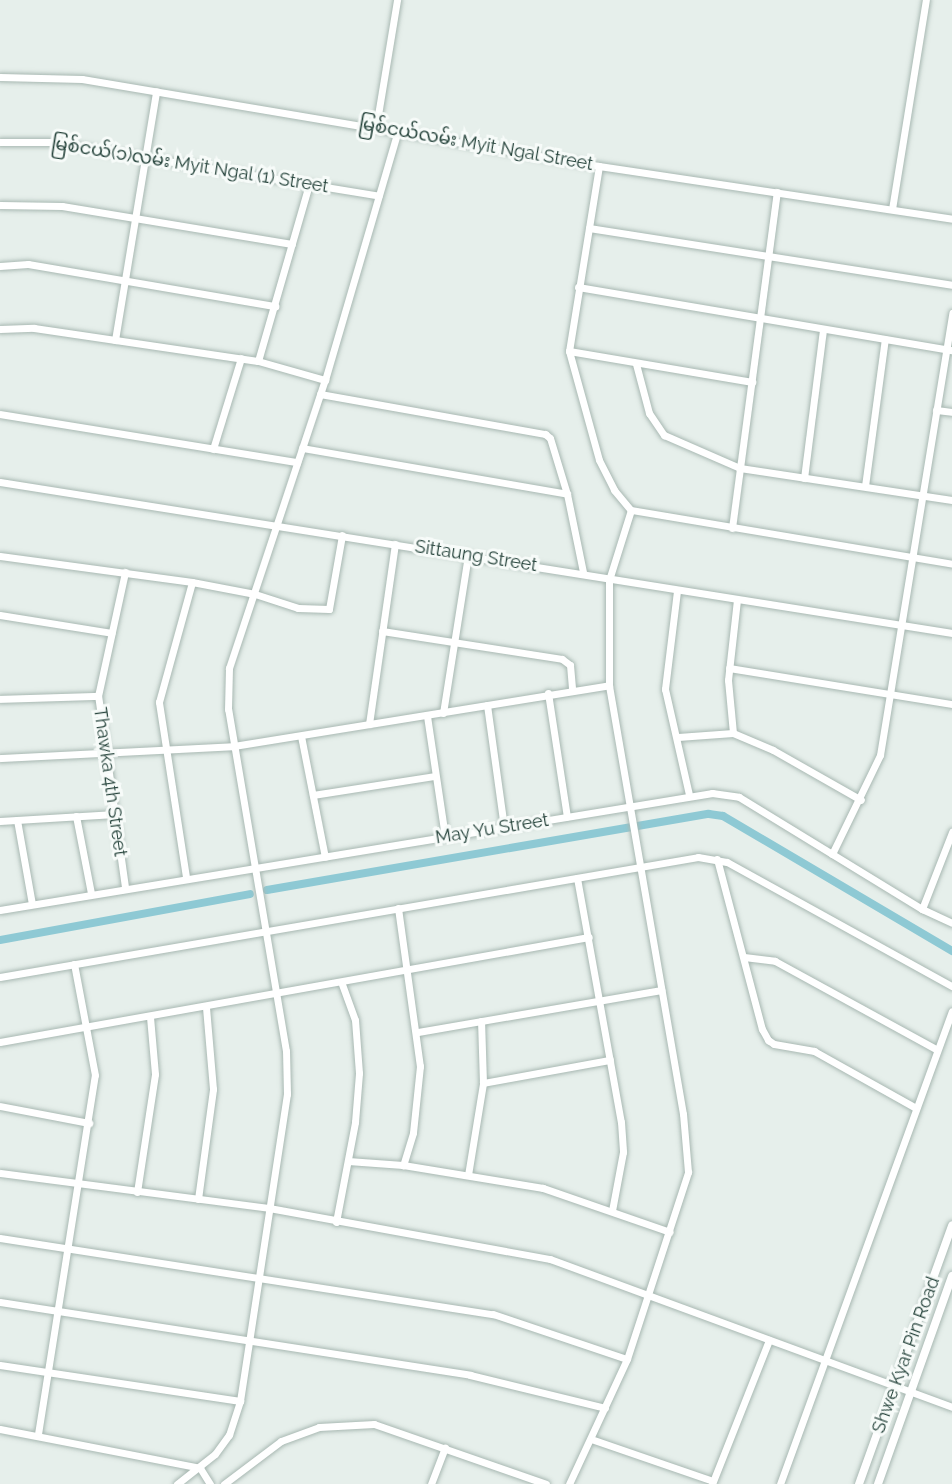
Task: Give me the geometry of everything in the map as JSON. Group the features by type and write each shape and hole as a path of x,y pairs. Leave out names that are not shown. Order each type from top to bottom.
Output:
{"street":[{"path":"376,127 397,0"},
{"path":"892,209 926,0"},
{"name":"မြစ်ငယ်လမ်း Myit Ngal Street","path":"0,76 82,79 399,130 599,166 952,219"},
{"path":"115,340 156,91"},
{"path":"177,1484 200,1468 229,1435 240,1401 288,1074 267,931 234,746 226,690 229,668 325,380 399,130"},
{"name":"မြစ်ငယ်(၁)လမ်း Myit Ngal (1) Street","path":"0,142 51,142 379,196"},
{"path":"599,166 569,351 599,460 614,490 631,510 952,564"},
{"path":"258,361 309,184"},
{"path":"732,528 771,258 777,192"},
{"path":"0,205 62,206 292,244"},
{"path":"589,228 952,285"},
{"path":"0,266 27,264 274,306"},
{"path":"578,287 950,349"},
{"path":"832,854 861,800 880,755 892,694 936,410 950,349 952,313"},
{"path":"0,329 34,328 241,358 325,380"},
{"path":"804,478 823,329"},
{"path":"865,486 885,339"},
{"path":"569,351 752,382"},
{"path":"213,449 241,358"},
{"path":"636,364 649,413 664,435 740,468 952,500"},
{"path":"320,394 540,432 550,438 567,494 583,572"},
{"path":"936,410 952,412"},
{"path":"0,414 297,462"},
{"path":"302,448 567,494"},
{"name":"Sittaung Street","path":"0,482 583,572 609,580 952,633"},
{"path":"569,1484 627,1359 688,1172 683,1114 638,866 609,685 609,580 631,510"},
{"path":"0,556 192,582 255,594 298,608 328,609 342,535"},
{"path":"369,724 395,544"},
{"path":"443,713 468,555"},
{"name":"Thawka 4th Street","path":"125,572 98,696 125,887"},
{"path":"186,877 159,702 192,582"},
{"path":"677,591 664,680 689,795"},
{"path":"733,733 729,668 737,600"},
{"path":"0,615 112,633"},
{"path":"382,631 562,659 570,665 572,688"},
{"path":"729,668 952,704"},
{"path":"0,758 167,752 234,746 427,716 572,688 609,685"},
{"path":"549,693 567,817"},
{"path":"0,699 98,696"},
{"path":"487,705 504,827"},
{"path":"427,716 434,776 445,836"},
{"path":"678,737 733,733 773,750 861,800"},
{"path":"301,736 325,857"},
{"path":"313,795 434,776"},
{"name":"May Yu Street","path":"0,910 125,887 325,857 628,805 712,793 739,797 922,909 952,923"},
{"path":"0,821 115,814"},
{"path":"76,816 92,893"},
{"path":"17,820 32,904"},
{"path":"922,909 952,832"},
{"path":"0,977 698,857 717,859 952,987"},
{"path":"717,859 762,1029 768,1040 774,1044 814,1051 916,1108"},
{"path":"577,878 610,1060 623,1152 612,1211"},
{"path":"398,908 418,1032 419,1092 403,1165"},
{"path":"0,1042 87,1030 589,937"},
{"path":"744,957 775,961 936,1049"},
{"path":"38,1434 55,1311 80,1185 95,1075 74,964"},
{"path":"336,1222 348,1161 359,1073 355,1020 342,984"},
{"path":"418,1032 661,990"},
{"path":"198,1199 213,1089 206,1007"},
{"path":"780,1484 936,1049 952,1011"},
{"path":"137,1192 155,1074 150,1017"},
{"path":"468,1175 483,1083 481,1021"},
{"path":"483,1083 610,1060"},
{"path":"0,1106 89,1123"},
{"path":"348,1161 403,1165 543,1188 670,1232"},
{"path":"0,1173 269,1208 336,1222 529,1254 650,1293 769,1340 895,1384 952,1407"},
{"name":"Shwe Kyar Pin Road","path":"859,1484 952,1225"},
{"path":"0,1238 67,1246 513,1318 627,1359"},
{"name":"Shwe Kyar Pin Road","path":"878,1484 952,1276"},
{"path":"0,1302 249,1338 470,1375 605,1408"},
{"path":"591,1439 713,1483 769,1340"},
{"path":"0,1365 240,1401"},
{"path":"224,1484 281,1440 319,1427 374,1424 546,1484"},
{"path":"0,1429 38,1434 200,1468 210,1484"},
{"path":"431,1484 446,1448"}],"waterway":[{"path":"267,890 709,814 723,816 952,951"},
{"path":"0,940 250,894"}]}
